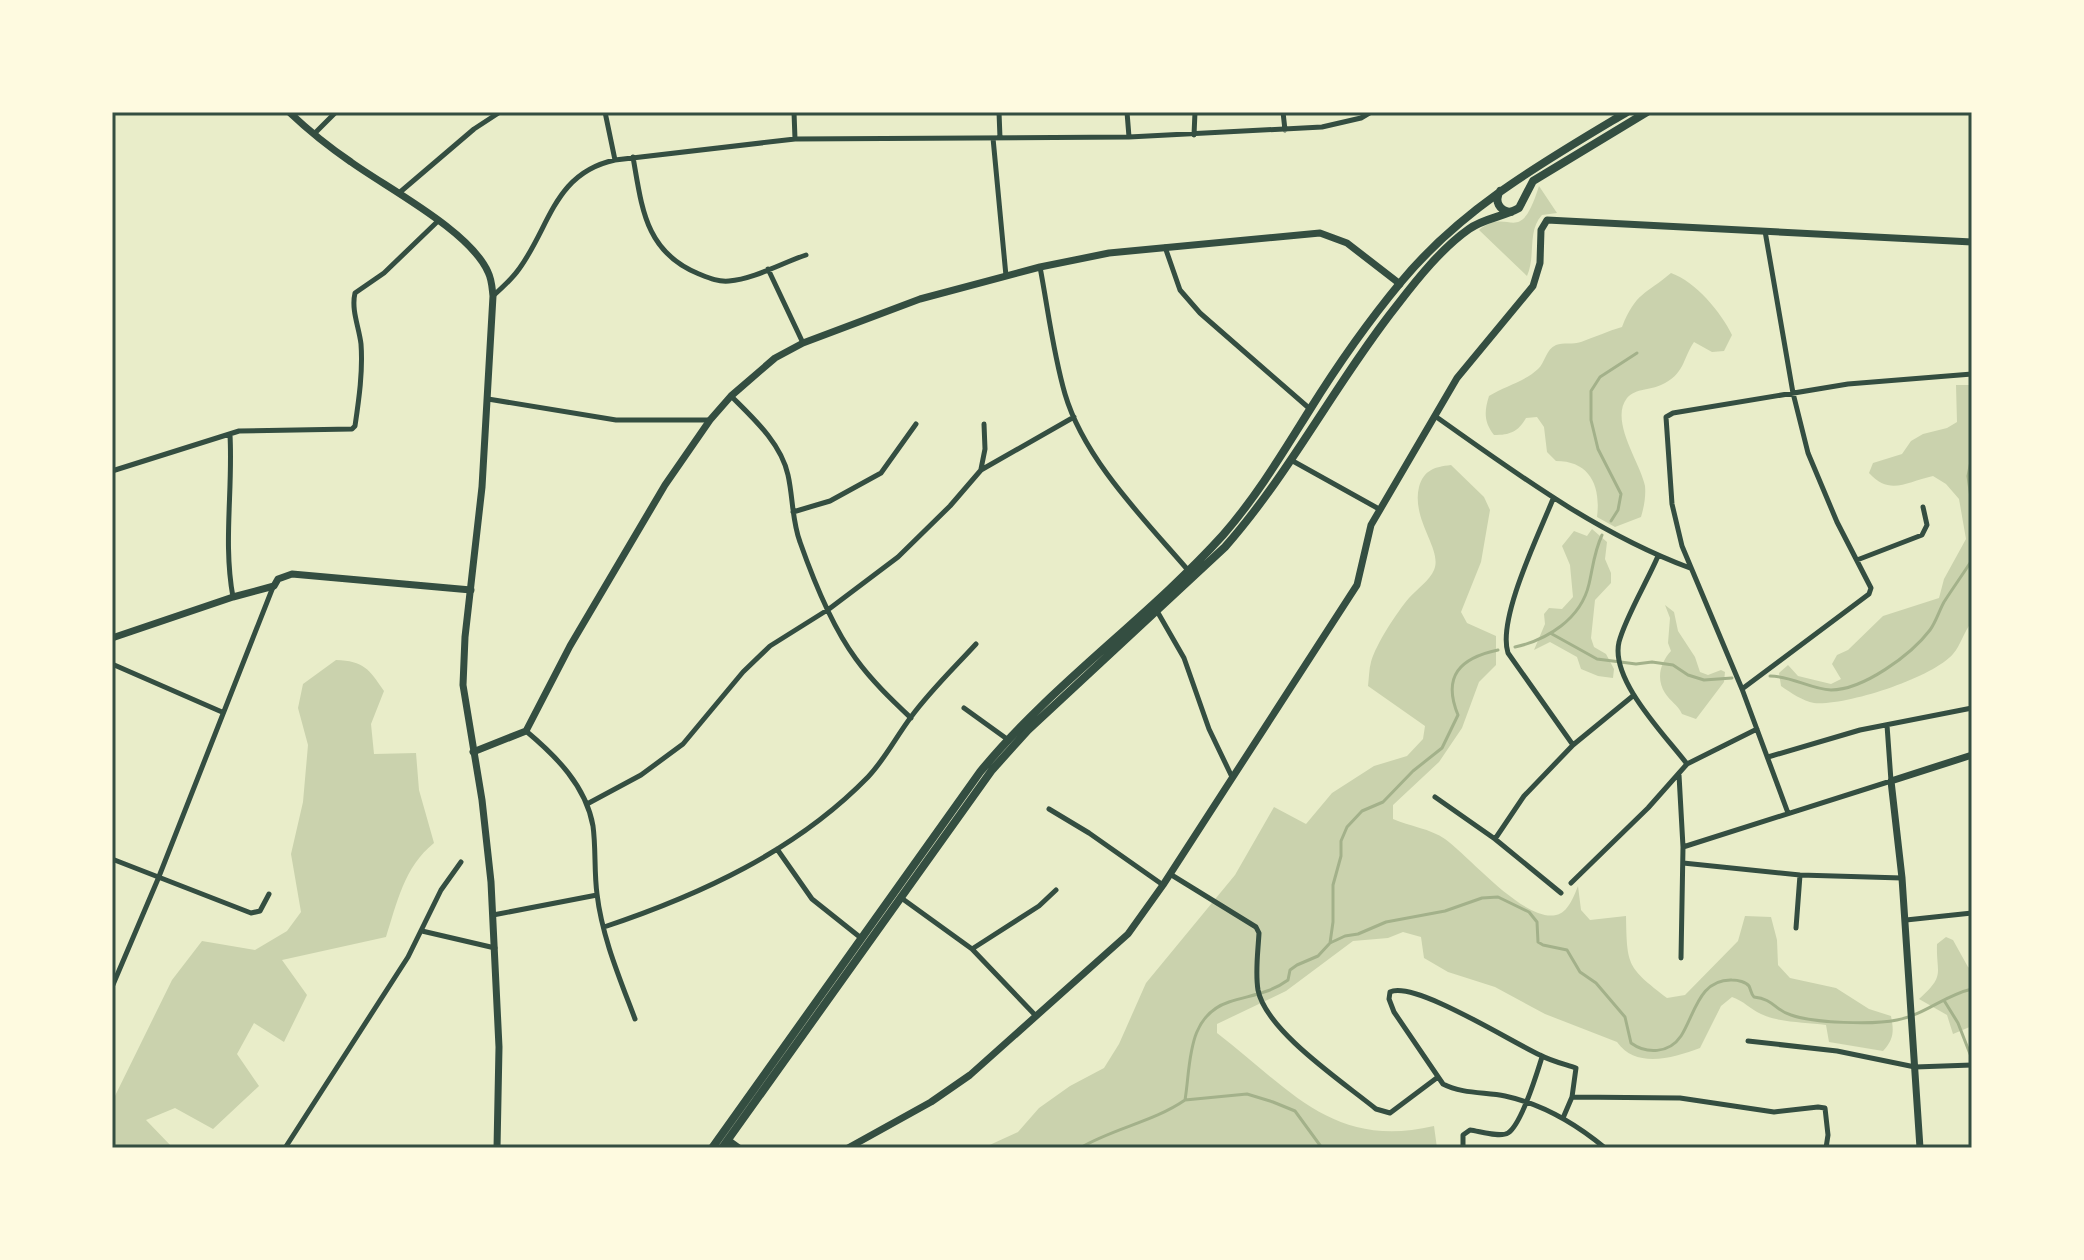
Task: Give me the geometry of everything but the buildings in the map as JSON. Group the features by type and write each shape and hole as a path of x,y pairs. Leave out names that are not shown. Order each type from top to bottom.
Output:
{"main road":[{"path":"712,1148 925,847 1007,739 1187,569 1248,506 1310,409 1400,284 1448,232 1502,189 1627,112"},
{"path":"722,1148 977,789 1011,747 1225,547 1253,515 1355,361 1411,287 1466,231 1488,218 1519,208 1533,181 1647,112"},
{"path":"1502,189 1515,188 1521,193 1523,201"},
{"path":"1502,189 1497,197 1498,205 1504,211 1512,212"}],"street":[{"path":"289,112 353,164 438,221 481,260 491,280 493,296 488,399 463,685 484,814 493,915 499,1047 497,1148"},
{"path":"313,134 336,112"},
{"path":"399,193 474,129 500,112"},
{"path":"605,112 615,160"},
{"path":"794,112 795,139"},
{"path":"999,112 996,138 1006,276"},
{"path":"1127,112 1129,137"},
{"path":"1194,135 1195,112"},
{"path":"1283,112 1285,130"},
{"path":"493,296 520,268 547,215 567,189 581,174 615,160 795,139 1129,137 1285,130 1322,127 1371,112"},
{"path":"633,157 646,220 666,255 684,268 714,280 733,281 806,255"},
{"path":"848,1148 878,1134 970,1075 1128,934 1233,779 1357,585 1371,525 1457,378 1533,286 1538,274 1544,223 1551,219 1972,242"},
{"path":"112,471 239,431 344,431 355,426 361,381 361,345 355,293 384,273 438,221"},
{"path":"1742,689 1869,594 1871,585 1837,522 1808,453 1793,393 1765,230"},
{"path":"473,752 526,731 570,646 710,420 731,396 775,358 803,343 920,299 1006,276 1109,253 1165,247 1320,233 1347,243 1400,284"},
{"path":"1165,247 1180,290 1200,313 1310,409"},
{"path":"1040,267 1065,395 1082,436 1112,479 1187,569"},
{"path":"768,269 803,343"},
{"path":"1788,813 1742,689 1690,569 1672,504 1666,417 1673,413 1848,384 1972,374"},
{"path":"731,396 755,420 783,460 802,547 853,655 865,672 911,718"},
{"path":"488,399 616,420 710,420"},
{"path":"1434,415 1553,499 1658,556 1690,569"},
{"path":"587,804 662,761 683,744 743,672 770,646 829,609 909,546 981,470 1074,417"},
{"path":"793,512 830,501 881,473 916,424"},
{"path":"981,470 985,449 984,424"},
{"path":"230,435 232,476 227,532 233,597"},
{"path":"1291,460 1379,509"},
{"path":"1553,499 1512,606 1505,644 1508,653 1573,745"},
{"path":"1857,560 1922,535 1927,525 1923,507"},
{"path":"1658,556 1619,641 1618,657 1634,695 1687,764"},
{"path":"112,987 274,586 283,576 300,573 471,590"},
{"path":"112,638 274,586"},
{"path":"1157,611 1184,658 1209,729 1233,779"},
{"path":"604,927 686,898 777,849 851,794 893,746 911,718 976,644"},
{"path":"112,664 222,712"},
{"path":"1495,839 1524,796 1573,745 1634,695"},
{"path":"964,708 1007,739"},
{"path":"1768,757 1887,725 1972,708"},
{"path":"1887,725 1906,920 1920,1148"},
{"path":"1571,883 1648,808 1687,764 1757,729"},
{"path":"526,731 546,747 568,772 587,804 593,827 597,895 604,927 635,1019"},
{"path":"1683,847 1972,755"},
{"path":"1679,774 1683,847 1681,958"},
{"path":"1435,797 1495,839 1561,893"},
{"path":"1049,809 1163,885"},
{"path":"777,849 812,899 861,939"},
{"path":"112,859 251,913 260,911 269,894"},
{"path":"285,1148 422,931 441,890 461,862"},
{"path":"1683,863 1800,875 1902,878"},
{"path":"1170,874 1256,927 1259,933 1258,990 1265,1012 1283,1032 1382,1113 1394,1111 1438,1077"},
{"path":"1796,928 1800,875"},
{"path":"972,949 1039,906 1056,890"},
{"path":"493,915 597,895"},
{"path":"899,897 972,949 1037,1017"},
{"path":"1906,920 1972,913"},
{"path":"422,931 495,948"},
{"path":"1563,1118 1572,1097 1576,1068 1542,1057 1415,992 1393,990 1389,999 1394,1012 1438,1077 1449,1087 1527,1102 1563,1118 1605,1148"},
{"path":"1748,1041 1837,1051 1915,1067 1970,1065"},
{"path":"1463,1148 1463,1135 1470,1130 1507,1134 1527,1102 1542,1057"},
{"path":"1572,1097 1680,1098 1715,1101 1765,1112 1825,1108 1826,1148"},
{"path":"728,1140 739,1148"}],"green space":[{"path":"1539,186 1557,213 1542,215 1537,221 1527,276 1479,230 1499,222 1513,223 1526,216"},
{"path":"1671,273 1690,283 1707,299 1732,335 1724,351 1712,352 1694,342 1675,376 1627,398 1622,407 1624,430 1645,486 1645,498 1641,517 1615,527 1597,517 1597,495 1591,477 1577,465 1556,461 1547,452 1544,427 1537,417 1526,418 1513,432 1494,435 1487,421 1487,402 1489,396 1538,369 1556,345 1578,343 1622,327 1637,300"},
{"path":"1956,385 1972,385 1972,622 1953,654 1908,681 1846,700 1814,703 1801,699 1781,686 1779,673 1788,665 1798,676 1831,684 1841,679 1832,664 1837,655 1848,650 1883,616 1939,598 1944,579 1966,539 1959,499 1946,484 1933,476 1891,486 1869,473 1873,463 1902,454 1911,441 1923,434 1957,422"},
{"path":"1451,465 1484,497 1490,510 1481,562 1461,612 1467,623 1496,636 1496,665 1479,682 1462,728 1439,762 1393,805 1393,819 1445,839 1513,899 1529,909 1543,914 1560,914 1570,904 1578,886 1581,910 1590,920 1626,916 1627,946 1632,964 1667,998 1685,995 1738,941 1745,916 1771,917 1777,940 1778,965 1790,978 1836,988 1869,1009 1891,1016 1892,1035 1887,1047 1883,1051 1829,1042 1826,1025 1768,1017 1732,997 1721,1006 1700,1048 1667,1058 1634,1056 1617,1042 1545,1014 1495,987 1448,972 1424,958 1421,937 1403,932 1388,938 1353,941 1286,991 1217,1024 1217,1033 1315,1109 1340,1122 1368,1129 1399,1131 1434,1126 1437,1148 983,1148 1018,1132 1039,1108 1070,1086 1104,1068 1119,1044 1146,983 1235,875 1274,807 1306,824 1332,793 1374,766 1407,756 1423,739 1425,726 1368,686 1369,671 1377,646 1393,620 1434,570 1434,553 1419,511 1419,487 1430,470"},
{"path":"1592,529 1607,542 1605,559 1611,573 1611,583 1595,600 1591,638 1594,647 1606,654 1614,669 1613,678 1581,669 1577,657 1550,642 1534,650 1545,624 1544,614 1549,608 1562,609 1573,597 1570,565 1562,546 1574,531 1587,536"},
{"path":"1665,605 1674,612 1678,631 1695,657 1700,672 1708,675 1721,670 1725,672 1724,682 1696,719 1682,714 1665,693 1661,682 1662,666 1671,651 1668,643 1670,618"},
{"path":"336,660 360,664 384,691 371,724 374,754 416,753 419,790 434,843 409,874 386,937 282,960 307,995 284,1042 254,1023 237,1054 259,1086 213,1129 175,1108 146,1120 173,1148 112,1148 112,1102 172,980 202,941 255,950 287,931 301,912 291,854 303,802 308,745 298,708 303,684"},
{"path":"1946,937 1953,940 1972,969 1972,1026 1953,1034 1947,1015 1919,999 1936,979 1937,944"}],"waterway":[{"path":"1611,521 1618,510 1621,494 1598,449 1591,420 1591,391 1600,377 1637,353"},
{"path":"1972,456 1968,476 1972,505"},
{"path":"1515,647 1550,633 1579,608 1602,535"},
{"path":"1770,676 1831,690 1871,678 1922,640 1972,560"},
{"path":"1552,634 1597,659 1673,665 1688,675 1704,680 1732,678"},
{"path":"1330,943 1333,885 1341,856 1341,841 1347,827 1362,811 1383,802 1413,771 1442,748 1458,715 1452,690 1458,671 1473,658 1498,650"},
{"path":"1080,1148 1185,1100 1193,1043 1205,1018 1215,1009 1281,985 1288,980 1290,970 1318,956 1330,943 1345,936 1386,922 1445,911 1482,898 1498,897 1529,912 1537,922 1538,942 1567,950 1580,972 1596,983 1625,1017 1631,1043 1643,1049 1664,1049 1676,1042 1699,999 1712,985 1721,981 1744,982 1754,997 1766,1000 1791,1015 1844,1022 1886,1022 1907,1017 1972,989"},
{"path":"1945,1002 1958,1023 1972,1059"},
{"path":"1185,1100 1247,1094 1273,1102 1295,1111 1322,1148"}]}
